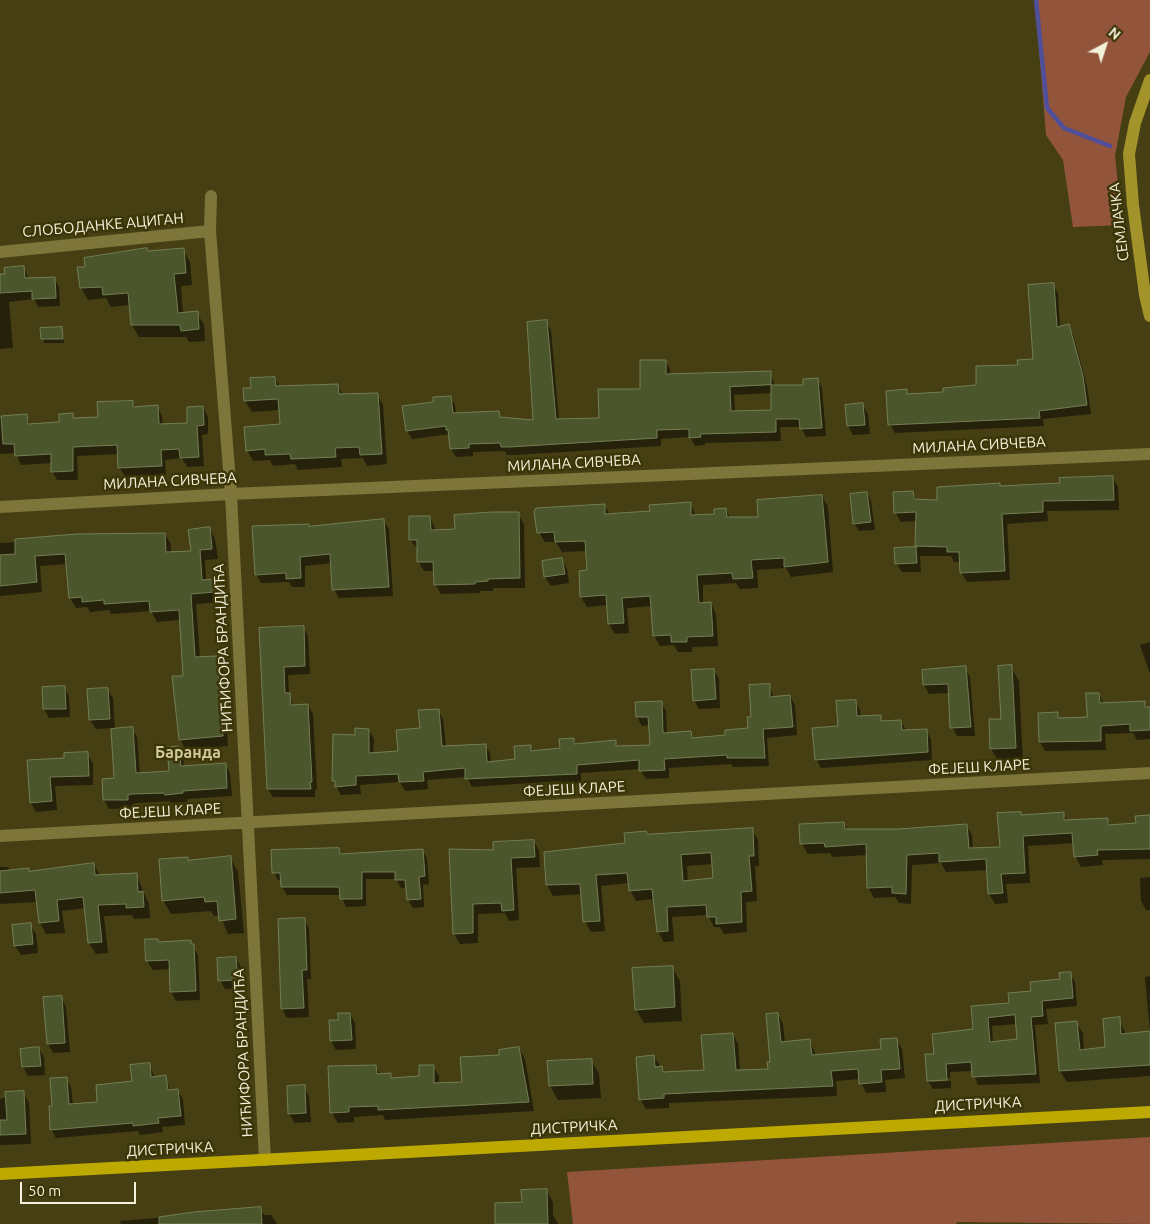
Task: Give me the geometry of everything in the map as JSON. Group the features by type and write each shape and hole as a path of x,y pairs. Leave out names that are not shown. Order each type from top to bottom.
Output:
{"main road":[{"name":"СЕМЛАЧКА","path":"1150,80 1135,123 1129,154 1130,178 1145,295 1150,316"},
{"name":"ДИСТРИЧКА","path":"0,1174 1150,1112"}],"street":[{"name":"НИЋИФОРА БРАНДИЋА","path":"210,196 210,231 231,494 265,1160"},
{"name":"СЛОБОДАНКЕ АЦИГАН","path":"0,252 210,231"},
{"name":"МИЛАНА СИВЧЕВА","path":"0,507 231,494 1150,454"},
{"name":"ФЕЈЕШ КЛАРЕ","path":"0,836 1150,774"}],"shaded area":[{"path":"1035,0 1150,0 1150,52 1126,97 1115,156 1122,225 1073,227 1063,160 1046,135"},
{"path":"1150,1137 1150,1224 957,1222 956,1224 573,1224 567,1172"}],"building":[{"path":"147,248 148,251 184,248 186,273 174,274 178,313 198,311 199,329 181,331 180,325 131,325 128,293 103,295 102,287 80,288 77,267 85,267 84,258"},
{"path":"24,266 25,278 55,277 56,298 32,299 32,291 0,293 0,274 5,274 4,268"},
{"path":"1054,283 1057,327 1069,324 1083,376 1087,405 1039,411 1040,418 888,425 886,391 907,389 907,394 943,392 943,388 976,385 976,366 1018,365 1017,360 1033,359 1028,285"},
{"path":"547,320 556,419 599,418 598,389 640,389 640,360 666,360 666,374 771,371 771,385 803,385 803,379 818,378 822,428 800,429 799,419 776,419 776,432 700,434 701,437 689,438 689,429 657,430 657,438 509,447 501,447 500,443 469,444 469,448 450,449 446,426 406,431 402,406 433,402 433,397 451,396 453,413 499,411 500,417 533,420 527,322","holes":["771,385 771,410 731,411 730,387"]},
{"path":"62,327 63,339 41,339 40,328"},
{"path":"275,377 276,386 338,384 339,394 378,393 382,454 360,455 359,447 335,448 336,457 291,459 290,454 265,455 265,449 246,451 244,427 280,424 278,399 244,401 243,388 251,388 250,378"},
{"path":"133,401 133,407 158,405 159,424 187,423 187,407 203,406 204,425 197,426 199,457 180,458 179,449 161,450 162,466 118,468 117,445 73,447 73,471 51,472 51,454 15,456 14,444 3,444 1,416 27,414 28,424 59,422 59,414 73,413 73,418 98,417 97,402"},
{"path":"863,403 865,425 847,426 845,405"},
{"path":"1113,476 1114,500 1043,501 1043,512 1002,514 1005,571 960,573 959,552 947,552 947,547 915,546 916,512 894,513 893,492 913,491 914,499 937,500 937,487 1000,483 1000,486 1060,483 1059,478"},
{"path":"867,492 871,522 853,524 850,494"},
{"path":"822,495 828,562 784,567 784,558 751,560 753,578 733,579 732,573 697,575 699,603 711,602 713,636 687,637 687,642 671,642 671,635 653,636 650,596 622,598 624,623 608,624 606,595 580,597 579,571 587,570 585,541 555,542 554,532 537,533 534,512 536,508 605,504 605,514 650,511 649,505 691,502 691,515 714,514 714,509 726,508 727,517 758,517 757,500"},
{"path":"519,512 520,578 488,579 488,581 475,582 475,584 434,585 433,562 417,562 417,540 409,540 409,516 430,516 431,530 455,529 454,515"},
{"path":"384,519 389,587 332,590 330,554 300,557 301,578 286,579 286,573 255,575 252,526 309,524 309,526"},
{"path":"210,527 212,549 200,550 202,580 214,579 215,592 191,594 195,657 217,656 223,736 179,740 172,676 183,676 179,610 150,612 149,601 104,604 104,600 82,602 82,597 69,598 65,554 35,556 37,582 0,586 0,555 15,554 15,539 77,534 165,533 166,552 191,551 188,530"},
{"path":"916,547 917,563 895,564 894,548"},
{"path":"562,558 565,574 544,577 542,561"},
{"path":"304,626 305,666 284,667 285,693 290,693 291,705 308,704 311,789 267,789 259,628"},
{"path":"1012,665 1016,748 990,749 989,719 1001,719 998,666"},
{"path":"966,666 971,727 950,728 948,684 923,685 922,670"},
{"path":"714,669 716,699 693,701 691,670"},
{"path":"770,684 770,697 790,695 793,727 763,729 765,758 727,758 727,755 664,759 665,770 639,771 639,760 577,765 577,774 465,779 465,768 423,772 424,781 399,782 398,774 356,776 356,785 335,787 335,781 332,781 333,734 355,735 355,728 369,729 369,753 398,751 396,730 420,728 418,710 439,709 442,746 486,744 487,762 515,759 514,746 531,745 531,751 560,748 559,739 574,738 574,744 616,740 616,746 650,745 648,717 636,717 635,702 662,701 663,733 691,731 692,738 725,735 725,730 748,728 747,717 751,717 749,685"},
{"path":"65,686 66,709 43,709 42,687"},
{"path":"108,688 110,719 89,720 87,689"},
{"path":"1086,693 1099,693 1100,703 1145,701 1145,707 1150,707 1150,730 1130,731 1130,724 1101,726 1101,741 1039,742 1038,713 1058,712 1058,718 1087,717"},
{"path":"856,700 857,716 881,715 881,721 901,720 902,730 927,729 928,752 815,760 812,728 838,726 836,701"},
{"path":"133,727 136,773 169,771 167,747 179,746 181,766 226,763 227,788 183,791 183,793 165,795 164,793 132,794 128,795 128,800 103,800 102,779 114,778 111,729"},
{"path":"88,752 89,776 50,777 52,801 30,803 27,760 64,758 64,753"},
{"path":"1021,812 1021,815 1064,812 1064,820 1108,818 1108,825 1136,823 1135,816 1150,815 1150,849 1097,850 1098,855 1074,857 1072,833 1023,836 1025,873 1001,874 1003,893 988,894 986,859 939,862 939,853 907,855 906,894 892,893 892,887 867,888 866,844 825,847 824,843 800,844 799,824 844,822 845,829 898,829 967,824 969,848 1000,847 997,813"},
{"path":"753,828 754,856 749,856 752,891 741,892 742,922 716,924 716,917 707,917 706,905 667,907 668,931 657,932 652,889 629,891 627,873 596,875 600,921 583,922 580,884 546,885 544,852 625,843 624,833 646,831 647,834","holes":["711,853 713,878 683,881 681,855"]},
{"path":"534,840 535,857 511,858 514,910 502,911 501,903 473,904 473,933 453,934 449,849 493,850 493,842"},
{"path":"339,848 340,854 423,849 425,876 419,877 421,899 407,900 405,880 395,880 395,872 362,872 362,899 340,899 339,887 281,887 280,873 272,873 271,850"},
{"path":"231,856 236,919 219,921 217,901 205,902 204,897 162,901 159,859 188,857 188,860"},
{"path":"94,863 95,875 137,873 138,892 143,891 144,907 126,908 126,904 98,905 102,942 88,943 83,897 57,900 59,921 39,923 35,890 0,893 0,871 29,868 29,871"},
{"path":"305,918 307,970 302,970 304,1008 281,1009 278,919"},
{"path":"31,923 33,944 14,946 12,925"},
{"path":"145,939 158,939 159,942 191,940 191,944 194,944 196,991 170,992 169,960 146,961"},
{"path":"236,957 238,980 218,981 217,958"},
{"path":"673,966 675,1007 635,1010 632,968"},
{"path":"1071,972 1073,998 1042,1001 1043,1016 1031,1017 1036,1074 972,1077 971,1062 946,1064 947,1080 927,1081 925,1054 934,1054 932,1034 973,1029 971,1006 1009,1003 1008,993 1031,991 1030,982 1060,979 1059,973","holes":["1015,1015 1017,1039 990,1042 988,1018"]},
{"path":"62,996 65,1043 47,1044 43,997"},
{"path":"338,1013 350,1013 352,1040 330,1041 329,1020 338,1020"},
{"path":"778,1013 781,1042 810,1039 812,1055 881,1049 880,1039 897,1038 900,1069 881,1070 882,1082 859,1084 858,1069 831,1071 833,1086 664,1094 664,1098 639,1100 636,1057 654,1055 655,1067 662,1066 663,1072 704,1070 701,1035 733,1033 736,1070 768,1069 767,1062 770,1062 766,1014"},
{"path":"1120,1017 1121,1034 1150,1031 1150,1065 1059,1071 1055,1023 1077,1021 1080,1050 1105,1047 1103,1019"},
{"path":"39,1047 41,1066 22,1067 20,1049"},
{"path":"519,1047 529,1102 378,1110 378,1106 349,1107 349,1112 330,1113 328,1066 376,1065 377,1074 391,1073 391,1078 419,1076 419,1065 434,1065 434,1083 462,1082 460,1057 499,1055 499,1050"},
{"path":"592,1059 593,1084 549,1086 547,1061"},
{"path":"150,1063 151,1077 166,1075 168,1090 178,1089 181,1116 158,1118 159,1123 133,1126 133,1123 50,1130 49,1106 52,1106 50,1078 67,1077 69,1104 97,1102 96,1085 132,1081 130,1065"},
{"path":"305,1085 306,1113 288,1114 287,1086"},
{"path":"24,1091 26,1134 0,1135 0,1120 7,1120 5,1092"},
{"path":"547,1189 548,1224 495,1224 495,1203 522,1202 521,1190"},
{"path":"261,1207 262,1224 159,1224 159,1217 194,1212"}],"waterway":[{"path":"1036,0 1047,108 1064,128 1110,146"}],"district":[{"name":"Баранда","path":"188,753"}]}
